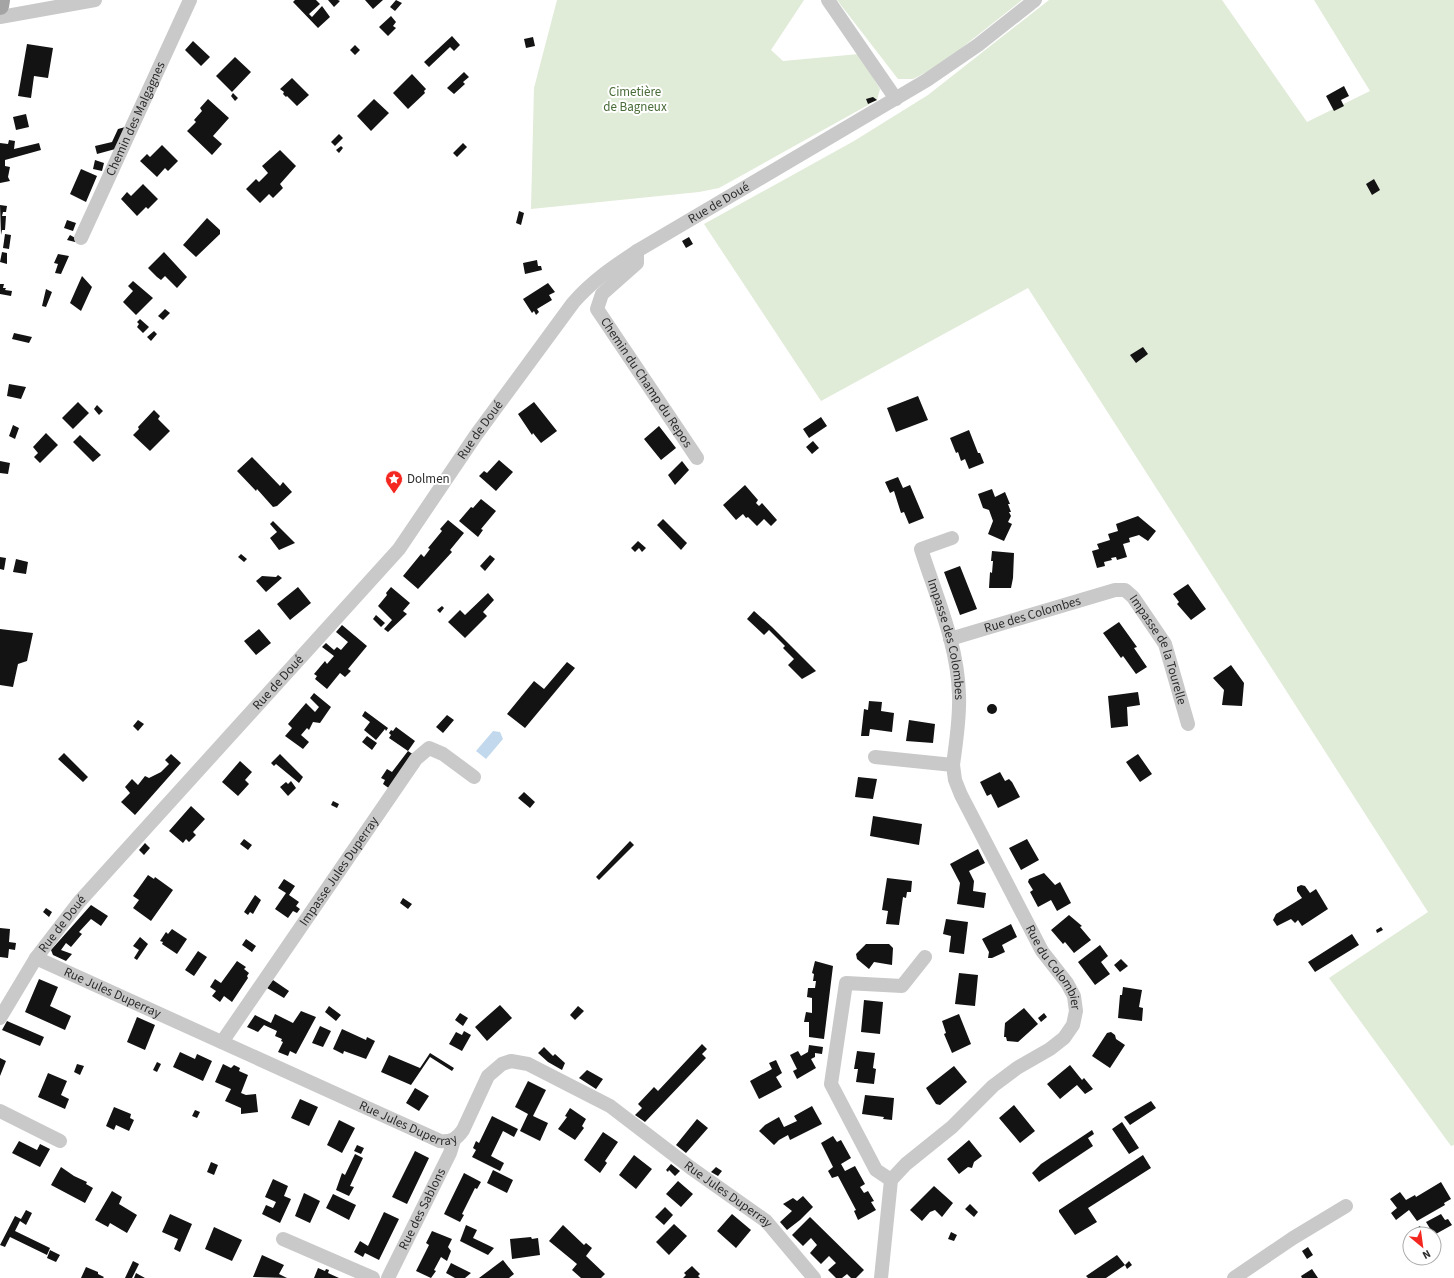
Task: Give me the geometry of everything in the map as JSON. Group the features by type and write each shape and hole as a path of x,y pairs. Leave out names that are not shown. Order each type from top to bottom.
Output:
{"main road":[{"path":"0,6 1,0"}],"street":[{"path":"0,18 95,0"},
{"name":"Chemin des Malgagnes","path":"80,238 190,0"},
{"path":"828,0 896,99"},
{"name":"Rue de Doué","path":"0,1018 36,958 79,902 399,549 476,435 572,303 588,286 606,271 637,251 953,64 1035,0"},
{"name":"Chemin du Champ du Repos","path":"637,251 638,263 602,294 597,310 697,458"},
{"name":"Impasse des Colombes","path":"952,538 921,549 950,639 959,693 959,722 953,765"},
{"name":"Rue des Colombes","path":"950,639 1115,590"},
{"name":"Impasse de la Tourelle","path":"1115,590 1126,590 1133,597 1165,644 1188,724"},
{"name":"Impasse Jules Duperray","path":"222,1042 416,759 429,748 443,754 474,777"},
{"path":"875,757 953,765"},
{"name":"Rue du Colombier","path":"891,1180 906,1164 952,1127 993,1086 1017,1068 1050,1049 1064,1038 1073,1025 1076,1011 1074,996 1067,983 1042,951 961,795 955,780 953,765"},
{"path":"881,1278 891,1180 876,1170 831,1084 846,983 902,986 925,957"},
{"name":"Rue Jules Duperray","path":"36,958 433,1139 447,1142 454,1140 463,1130 488,1076 495,1069 511,1061 528,1064 610,1106 696,1172 766,1220 814,1278"},
{"path":"0,1111 60,1141"},
{"name":"Rue des Sablons","path":"388,1278 450,1153 454,1140"},
{"path":"1234,1278 1292,1238 1346,1206"},
{"path":"283,1239 373,1278"}],"green space":[{"name":"Cimetière de Bagneux","path":"557,0 804,0 771,50 783,61 859,54 880,89 877,100 719,188 699,192 531,209 534,88"},
{"path":"837,0 1022,0 933,69 913,79 898,79"},
{"path":"1049,0 1222,0 1307,122 1370,91 1314,0 1454,0 1454,1145 1451,1146 1329,978 1428,912 1028,288 821,401 704,224 854,141 928,95"}],"water":[{"path":"493,731 500,732 503,739 486,759 476,751"}],"building":[{"path":"295,0 316,0 320,4 309,14 312,17 322,6 330,17 318,28 293,2"},
{"path":"328,0 338,0 340,1 334,7"},
{"path":"365,0 383,0 373,9"},
{"path":"396,0 402,3 395,11 390,7"},
{"path":"391,16 396,22 393,26 396,28 388,36 379,27"},
{"path":"452,36 460,45 454,51 450,47 429,67 424,62"},
{"path":"533,37 535,46 526,48 524,39"},
{"path":"193,41 210,57 201,66 185,50"},
{"path":"27,44 53,48 48,78 34,76 31,98 18,96"},
{"path":"355,45 360,50 355,55 350,50"},
{"path":"235,57 251,72 232,92 216,76"},
{"path":"464,72 469,77 463,82 465,84 454,94 447,88"},
{"path":"412,74 426,89 424,91 425,93 408,109 393,93"},
{"path":"292,78 309,95 297,106 283,94 284,92 280,89"},
{"path":"1344,86 1349,96 1341,100 1344,106 1334,111 1326,96"},
{"path":"233,93 238,98 235,101 231,96"},
{"path":"873,97 877,100 868,104 866,99"},
{"path":"208,99 229,118 213,136 222,144 212,155 187,131 196,122 194,120 202,111 200,108"},
{"path":"374,99 389,113 371,131 357,116"},
{"path":"26,114 29,127 16,130 13,117"},
{"path":"129,126 119,148 97,154 95,146 112,142 118,129"},
{"path":"339,134 343,138 335,146 331,142"},
{"path":"9,140 15,141 14,149 39,143 41,150 5,160 5,166 10,167 8,177 10,181 0,183 0,143 8,144"},
{"path":"463,143 467,147 457,157 453,153"},
{"path":"162,145 178,161 168,171 165,168 157,177 140,161 147,154 150,157"},
{"path":"341,146 343,148 339,153 336,150"},
{"path":"280,150 296,166 280,184 283,188 273,198 269,194 260,203 246,189 256,179 259,182 268,173 262,166"},
{"path":"95,160 104,163 102,171 93,169"},
{"path":"81,169 97,176 86,202 70,194"},
{"path":"1374,179 1380,190 1372,195 1366,184"},
{"path":"143,184 158,199 148,209 146,207 137,216 121,199 127,192 131,196"},
{"path":"0,205 7,206 6,212 3,212 2,216 6,216 5,230 2,230 1,235"},
{"path":"519,211 524,213 521,225 516,223"},
{"path":"207,218 220,230 220,234 196,257 183,245"},
{"path":"67,220 76,223 73,231 64,228"},
{"path":"5,234 11,235 9,249 3,248"},
{"path":"70,235 77,239 75,242 67,240"},
{"path":"689,237 693,244 686,248 682,241"},
{"path":"2,252 7,253 7,264 0,262"},
{"path":"164,252 187,277 177,288 165,276 161,280 148,268"},
{"path":"58,254 69,256 61,274 55,273 58,264 54,263"},
{"path":"537,260 538,266 541,266 542,270 525,274 523,263"},
{"path":"82,276 92,287 81,311 70,303"},
{"path":"133,281 153,298 136,315 123,302 133,291 128,286"},
{"path":"548,283 555,292 549,295 552,300 537,309 539,312 536,315 534,311 532,313 523,299"},
{"path":"0,284 4,284 3,288 6,288 5,290 12,291 11,296 0,294"},
{"path":"46,289 52,292 46,307 42,306"},
{"path":"165,309 170,313 163,320 158,316"},
{"path":"140,319 149,327 143,333 137,327 139,324 137,322"},
{"path":"154,331 157,334 151,341 147,337"},
{"path":"14,333 32,337 29,343 12,339"},
{"path":"1143,347 1148,354 1136,363 1130,355"},
{"path":"9,384 26,387 21,399 7,396"},
{"path":"918,396 928,420 896,432 887,408"},
{"path":"78,402 89,413 73,429 62,418"},
{"path":"534,402 557,431 541,443 533,433 532,435 518,414"},
{"path":"97,405 103,411 99,415 94,409"},
{"path":"154,410 160,416 158,419 170,431 150,451 133,435 139,429 138,427"},
{"path":"821,417 827,426 809,438 803,429"},
{"path":"13,425 19,428 15,439 9,436"},
{"path":"659,426 676,448 661,460 644,439"},
{"path":"969,430 978,453 980,453 984,463 969,469 965,459 961,461 958,452 956,453 950,438"},
{"path":"46,433 58,445 40,463 34,457 38,453 33,447"},
{"path":"80,435 101,455 93,462 73,442"},
{"path":"813,441 819,448 812,454 806,447"},
{"path":"252,457 280,486 283,482 292,492 277,506 273,507 257,489 256,491 237,471"},
{"path":"499,460 513,472 496,491 479,476 484,471 487,473"},
{"path":"0,461 10,463 8,474 0,473"},
{"path":"682,461 689,470 675,485 668,475"},
{"path":"898,477 903,488 910,485 924,518 909,524 904,512 901,513 894,491 890,493 885,482"},
{"path":"745,485 758,500 756,503 759,506 762,503 777,520 771,526 764,519 757,526 743,514 736,520 723,505"},
{"path":"992,489 995,497 1005,492 1010,504 1008,504 1011,516 1008,522 1012,524 1004,541 988,534 993,521 989,510 983,508 978,494"},
{"path":"481,499 496,511 481,529 483,530 478,537 459,521 471,507 473,508"},
{"path":"1138,516 1156,531 1148,541 1139,535 1129,538 1130,542 1123,544 1127,557 1117,560 1116,557 1111,558 1112,560 1104,562 1105,566 1097,568 1092,551 1099,549 1097,544 1110,540 1108,534 1118,531 1116,524"},
{"path":"663,519 687,543 681,550 657,525"},
{"path":"448,520 464,533 450,550 452,552 418,589 403,576 421,554 424,557 430,549 428,548 442,531 440,529"},
{"path":"273,521 295,543 279,550 270,538 277,532 270,524"},
{"path":"638,541 646,548 642,552 639,548 635,552 631,548"},
{"path":"992,551 1014,553 1011,588 989,588 990,572 992,573 993,561 991,561"},
{"path":"241,554 247,559 244,562 238,557"},
{"path":"490,555 495,559 485,571 480,566"},
{"path":"0,557 6,558 4,570 0,569"},
{"path":"16,559 28,562 26,574 13,572"},
{"path":"960,566 977,609 960,615 944,572"},
{"path":"278,575 282,578 266,592 256,581 262,576 276,577"},
{"path":"1188,584 1206,609 1191,620 1177,604 1179,602 1173,594"},
{"path":"298,587 311,603 290,620 277,604"},
{"path":"391,587 410,603 403,611 407,614 388,632 384,629 392,620 378,606 387,595 386,593"},
{"path":"488,593 494,600 483,612 487,616 465,638 448,622 460,610 465,615"},
{"path":"442,606 444,608 440,613 437,610"},
{"path":"754,611 816,671 802,679 788,665 794,659 783,648 785,646 769,630 764,635 747,619"},
{"path":"376,615 385,623 381,627 373,619"},
{"path":"1119,622 1137,647 1134,648 1147,667 1136,674 1123,656 1121,658 1103,633"},
{"path":"342,625 367,646 348,669 351,671 345,677 340,673 327,689 315,679 317,676 314,674 325,661 327,664 334,656 322,647 326,643 334,650 337,647 341,650 348,642 336,632"},
{"path":"0,629 33,633 27,661 18,664 13,687 0,685"},
{"path":"259,629 271,643 256,655 244,641"},
{"path":"567,662 575,668 525,728 507,714 534,681 544,689"},
{"path":"1231,665 1244,683 1242,706 1222,705 1224,690 1213,678"},
{"path":"1138,692 1140,705 1127,707 1128,726 1111,728 1108,696"},
{"path":"314,693 331,707 320,723 313,722 309,730 307,728 301,735 309,742 303,749 285,736 292,728 288,724 306,703 315,712 319,707 310,698"},
{"path":"869,701 882,702 881,711 894,713 892,732 870,729 869,736 861,736 864,709 868,710"},
{"path":"992,704 997,709 992,714 987,709"},
{"path":"365,711 388,728 386,731 385,729 376,740 364,730 370,722 362,716"},
{"path":"447,715 454,720 443,733 436,727"},
{"path":"138,720 144,724 138,731 133,726"},
{"path":"909,720 935,724 933,743 906,741"},
{"path":"396,727 415,741 408,751 389,738 391,735 389,733"},
{"path":"367,736 377,743 372,750 362,742"},
{"path":"408,751 414,755 390,789 383,784 385,780 381,778 387,769 392,772"},
{"path":"64,753 88,777 83,782 58,759"},
{"path":"171,754 181,763 135,815 121,802 130,793 125,787 132,779 138,785 145,776 149,778 161,772 169,764 165,760"},
{"path":"280,754 303,777 299,783 276,764 274,766 271,763"},
{"path":"1138,754 1152,774 1140,782 1126,762"},
{"path":"240,761 252,772 245,780 249,784 238,796 222,782"},
{"path":"1000,772 1005,781 1009,779 1012,782 1020,797 998,808 991,794 987,796 980,782"},
{"path":"858,777 877,779 873,799 855,797"},
{"path":"291,781 296,788 288,796 280,787 286,782 288,784"},
{"path":"524,792 535,802 530,808 518,798"},
{"path":"333,801 339,804 337,808 331,805"},
{"path":"191,806 205,819 193,832 196,835 189,842 186,839 183,843 169,831"},
{"path":"873,816 922,824 919,845 870,836"},
{"path":"244,839 252,845 248,850 240,844"},
{"path":"1027,839 1039,860 1021,870 1009,848"},
{"path":"630,841 634,845 599,880 596,877"},
{"path":"145,843 150,848 144,855 139,850"},
{"path":"978,849 985,863 969,871 974,881 973,891 986,893 984,908 957,904 960,883 950,864"},
{"path":"1044,873 1055,885 1060,882 1071,903 1057,911 1051,900 1038,907 1030,892 1033,890 1028,882 1029,879"},
{"path":"148,875 154,879 155,877 173,890 151,921 133,908 139,900 133,896"},
{"path":"887,878 912,881 911,892 907,892 906,898 903,897 899,925 886,924 888,911 882,910"},
{"path":"284,879 295,886 289,895 299,902 296,906 300,909 297,913 293,911 288,918 275,909 286,893 278,888"},
{"path":"1301,885 1305,886 1310,893 1316,889 1328,909 1302,926 1298,920 1295,923 1291,919 1277,926 1273,920 1276,914 1302,898 1297,891 1297,887"},
{"path":"255,895 261,900 253,914 250,912 248,915 244,912"},
{"path":"403,898 412,904 408,909 400,903"},
{"path":"91,905 108,916 101,926 91,919 79,932 82,934 71,947 66,943 61,950 72,954 66,961 53,955 51,950"},
{"path":"46,908 52,912 49,917 43,912"},
{"path":"1069,915 1082,926 1080,927 1091,940 1074,953 1065,942 1063,944 1051,930"},
{"path":"946,919 968,922 964,954 949,952 951,936 943,934"},
{"path":"1011,924 1017,937 1002,945 1005,952 992,958 988,958 989,952 982,939"},
{"path":"1381,927 1383,930 1377,933 1376,930"},
{"path":"0,928 10,929 9,942 16,943 15,950 9,949 8,958 0,957"},
{"path":"172,929 187,939 177,954 160,941 166,932 168,934"},
{"path":"1352,934 1359,945 1315,972 1308,962"},
{"path":"140,937 148,944 137,960 134,958 139,950 133,946"},
{"path":"246,939 256,946 252,952 242,945"},
{"path":"866,944 889,944 893,948 892,965 874,962 869,969 857,959 856,954"},
{"path":"1100,945 1108,956 1101,962 1110,974 1095,985 1078,962"},
{"path":"198,951 207,957 194,976 185,970"},
{"path":"1121,959 1128,966 1120,972 1114,965"},
{"path":"237,961 246,967 244,969 249,973 247,976 248,978 232,1002 224,996 220,1002 212,996 216,991 210,987 215,979 221,983"},
{"path":"815,961 833,966 824,1039 809,1037 809,1022 804,1022 806,1012 812,1013 812,998 807,997 808,988 815,988 816,981 813,981 814,974 812,973"},
{"path":"959,973 978,975 975,1006 955,1004"},
{"path":"39,979 58,987 50,1006 71,1016 65,1030 25,1012"},
{"path":"273,980 289,991 284,998 267,988"},
{"path":"1123,987 1142,990 1139,1007 1143,1008 1142,1021 1118,1018 1120,995 1122,995"},
{"path":"864,1000 883,1002 880,1034 861,1032"},
{"path":"500,1005 512,1018 487,1041 475,1027"},
{"path":"329,1006 341,1015 336,1021 325,1012"},
{"path":"578,1006 584,1011 575,1020 570,1015"},
{"path":"1024,1008 1038,1024 1018,1042 1007,1041 1006,1037 1004,1037 1005,1023"},
{"path":"301,1011 316,1017 296,1054 290,1051 288,1056 278,1052 283,1042 281,1041 282,1039 275,1036 277,1031 264,1025 258,1032 247,1027 255,1015 271,1023 275,1014 293,1023"},
{"path":"460,1013 468,1018 463,1026 455,1020"},
{"path":"1044,1013 1047,1017 1041,1022 1038,1018"},
{"path":"959,1014 971,1044 952,1053 944,1034 946,1033 942,1021"},
{"path":"137,1017 155,1025 145,1050 127,1042"},
{"path":"7,1021 44,1037 40,1046 2,1030"},
{"path":"320,1026 331,1031 323,1047 312,1043"},
{"path":"342,1029 366,1040 367,1037 375,1041 366,1059 344,1051 343,1054 333,1049"},
{"path":"464,1031 471,1035 462,1051 449,1044 456,1032 462,1035"},
{"path":"1111,1032 1115,1035 1116,1039 1125,1045 1110,1068 1092,1056 1107,1033"},
{"path":"702,1044 707,1049 702,1054 706,1058 645,1122 635,1115 642,1108 638,1104 654,1087 658,1091"},
{"path":"809,1045 823,1047 822,1054 815,1053 815,1057 811,1059 816,1068 797,1079 793,1071 797,1069 790,1055 798,1051 801,1056 808,1052"},
{"path":"544,1047 553,1056 555,1054 565,1063 562,1070 548,1062 538,1053"},
{"path":"857,1051 875,1053 873,1068 876,1069 874,1084 856,1082 858,1069 854,1069"},
{"path":"180,1052 195,1059 197,1054 212,1061 203,1081 173,1067"},
{"path":"430,1053 454,1068 452,1071 430,1057 411,1085 381,1072 389,1055 420,1068"},
{"path":"0,1058 6,1061 0,1076"},
{"path":"776,1060 782,1073 776,1077 782,1087 759,1099 750,1081 772,1069 769,1063"},
{"path":"157,1062 161,1064 157,1072 153,1070"},
{"path":"77,1064 84,1066 80,1075 74,1072"},
{"path":"223,1064 231,1068 234,1065 240,1068 239,1071 248,1075 241,1093 246,1095 256,1094 258,1112 241,1114 241,1108 225,1101 231,1089 215,1082"},
{"path":"1070,1065 1082,1080 1084,1078 1093,1089 1085,1094 1077,1085 1060,1099 1047,1084"},
{"path":"954,1066 967,1082 940,1105 936,1104 926,1088"},
{"path":"587,1070 603,1079 596,1089 579,1078"},
{"path":"48,1073 67,1081 61,1095 69,1099 65,1109 38,1097"},
{"path":"528,1081 546,1090 533,1116 548,1123 540,1141 520,1131 528,1114 515,1107"},
{"path":"415,1088 429,1096 419,1111 406,1103"},
{"path":"865,1095 894,1098 892,1120 883,1119 884,1117 862,1114"},
{"path":"300,1099 318,1107 309,1126 291,1118"},
{"path":"1151,1101 1156,1108 1130,1125 1124,1117"},
{"path":"1014,1105 1035,1131 1020,1143 999,1118"},
{"path":"812,1106 822,1124 790,1140 788,1135 774,1145 759,1131 765,1125 779,1117 784,1127 797,1121 794,1116"},
{"path":"114,1107 131,1114 130,1118 134,1120 129,1131 116,1125 114,1130 106,1126"},
{"path":"570,1108 586,1119 582,1126 584,1128 575,1140 558,1129 567,1117 565,1116"},
{"path":"195,1110 200,1112 197,1118 192,1116"},
{"path":"492,1116 518,1129 514,1137 503,1131 491,1156 504,1163 500,1171 472,1157 476,1150 473,1148 476,1141 479,1143"},
{"path":"697,1119 708,1128 686,1153 676,1145"},
{"path":"339,1120 355,1128 342,1153 327,1145"},
{"path":"1122,1122 1139,1148 1129,1154 1112,1129"},
{"path":"1092,1130 1094,1134 1088,1138 1093,1146 1039,1182 1032,1173 1041,1164"},
{"path":"603,1132 618,1142 605,1161 607,1163 600,1173 584,1160"},
{"path":"833,1136 837,1142 841,1140 851,1158 841,1164 845,1171 855,1166 865,1184 860,1187 864,1193 868,1191 874,1201 871,1202 876,1210 858,1220 854,1211 856,1210 838,1176 832,1178 828,1171 833,1167 821,1143"},
{"path":"969,1140 982,1156 974,1162 972,1168 968,1167 959,1174 947,1159"},
{"path":"19,1141 37,1150 40,1144 50,1149 40,1167 12,1153"},
{"path":"357,1145 364,1148 361,1154 354,1151"},
{"path":"415,1151 429,1158 407,1204 392,1197"},
{"path":"355,1154 363,1158 350,1186 354,1187 349,1196 336,1190 342,1173 345,1175"},
{"path":"634,1155 652,1169 636,1189 619,1175"},
{"path":"1143,1155 1151,1168 1088,1208 1097,1222 1075,1235 1059,1210"},
{"path":"211,1162 218,1165 214,1175 207,1172"},
{"path":"671,1164 680,1171 675,1176 669,1170 668,1172 666,1170"},
{"path":"61,1167 74,1176 87,1182 86,1184 93,1188 85,1203 51,1185"},
{"path":"716,1167 722,1171 718,1176 711,1172"},
{"path":"493,1170 513,1180 507,1193 487,1183"},
{"path":"464,1173 481,1182 477,1189 475,1188 462,1214 464,1215 460,1222 444,1214"},
{"path":"273,1179 288,1186 284,1196 291,1199 280,1223 262,1214 266,1205 273,1208 276,1202 265,1197"},
{"path":"678,1181 693,1194 681,1207 666,1194"},
{"path":"1441,1182 1451,1199 1444,1203 1445,1205 1417,1221 1409,1210 1396,1220 1391,1213 1397,1208 1390,1199 1400,1192 1406,1200 1415,1195 1416,1197"},
{"path":"934,1186 953,1203 942,1217 935,1210 930,1212 922,1221 910,1210"},
{"path":"112,1191 122,1197 119,1204 137,1215 127,1233 110,1223 108,1227 95,1220"},
{"path":"304,1193 320,1201 310,1223 295,1216"},
{"path":"333,1194 356,1205 349,1220 326,1208"},
{"path":"803,1196 813,1207 787,1230 780,1222 792,1211 783,1204 793,1198 797,1201"},
{"path":"970,1204 978,1212 974,1217 965,1209"},
{"path":"665,1207 673,1215 664,1225 655,1217"},
{"path":"26,1210 32,1213 26,1225 20,1221 15,1231 50,1248 47,1255 10,1237 5,1247 0,1245 15,1216 21,1219"},
{"path":"384,1212 399,1219 379,1260 365,1253 363,1257 354,1252 360,1241 368,1246"},
{"path":"170,1214 192,1224 180,1252 174,1249 178,1239 162,1232"},
{"path":"732,1214 751,1230 736,1248 717,1231"},
{"path":"1441,1214 1445,1220 1448,1219 1452,1225 1442,1231 1442,1226 1428,1226 1426,1222"},
{"path":"810,1217 864,1270 856,1278 851,1278 847,1274 842,1278 836,1278 828,1270 836,1263 829,1256 821,1264 810,1253 817,1245 811,1238 803,1246 792,1235"},
{"path":"674,1224 687,1236 669,1255 656,1242"},
{"path":"466,1225 477,1230 473,1238 494,1248 488,1255 460,1241"},
{"path":"563,1225 584,1245 586,1243 592,1248 586,1256 605,1274 601,1278 581,1278 572,1270 577,1264 549,1241"},
{"path":"214,1227 242,1240 232,1261 205,1249"},
{"path":"432,1231 452,1239 448,1247 451,1251 447,1261 441,1257 434,1270 436,1271 431,1278 416,1271 429,1245 426,1243"},
{"path":"951,1232 957,1235 954,1241 948,1239"},
{"path":"531,1237 532,1239 538,1238 540,1255 512,1259 510,1239"},
{"path":"1308,1247 1313,1255 1307,1259 1302,1251"},
{"path":"50,1250 60,1255 56,1262 47,1258"},
{"path":"262,1255 284,1265 279,1274 287,1278 253,1277"},
{"path":"1117,1255 1125,1265 1106,1278 1088,1278 1086,1276"},
{"path":"503,1260 514,1274 509,1278 479,1278"},
{"path":"133,1261 139,1264 132,1278 125,1278"},
{"path":"1129,1261 1132,1265 1127,1269 1125,1265"},
{"path":"451,1263 471,1273 465,1278 455,1278 446,1273"},
{"path":"692,1266 700,1274 698,1276 700,1278 683,1278 686,1275 684,1273"},
{"path":"86,1267 98,1272 98,1274 104,1277 81,1278"},
{"path":"318,1268 325,1271 326,1269 329,1270 328,1273 339,1278 314,1278"},
{"path":"1312,1269 1318,1278 1302,1278 1301,1276"},
{"path":"136,1273 145,1278 134,1278"}],"place":[{"name":"Dolmen","path":"394,494"}]}
